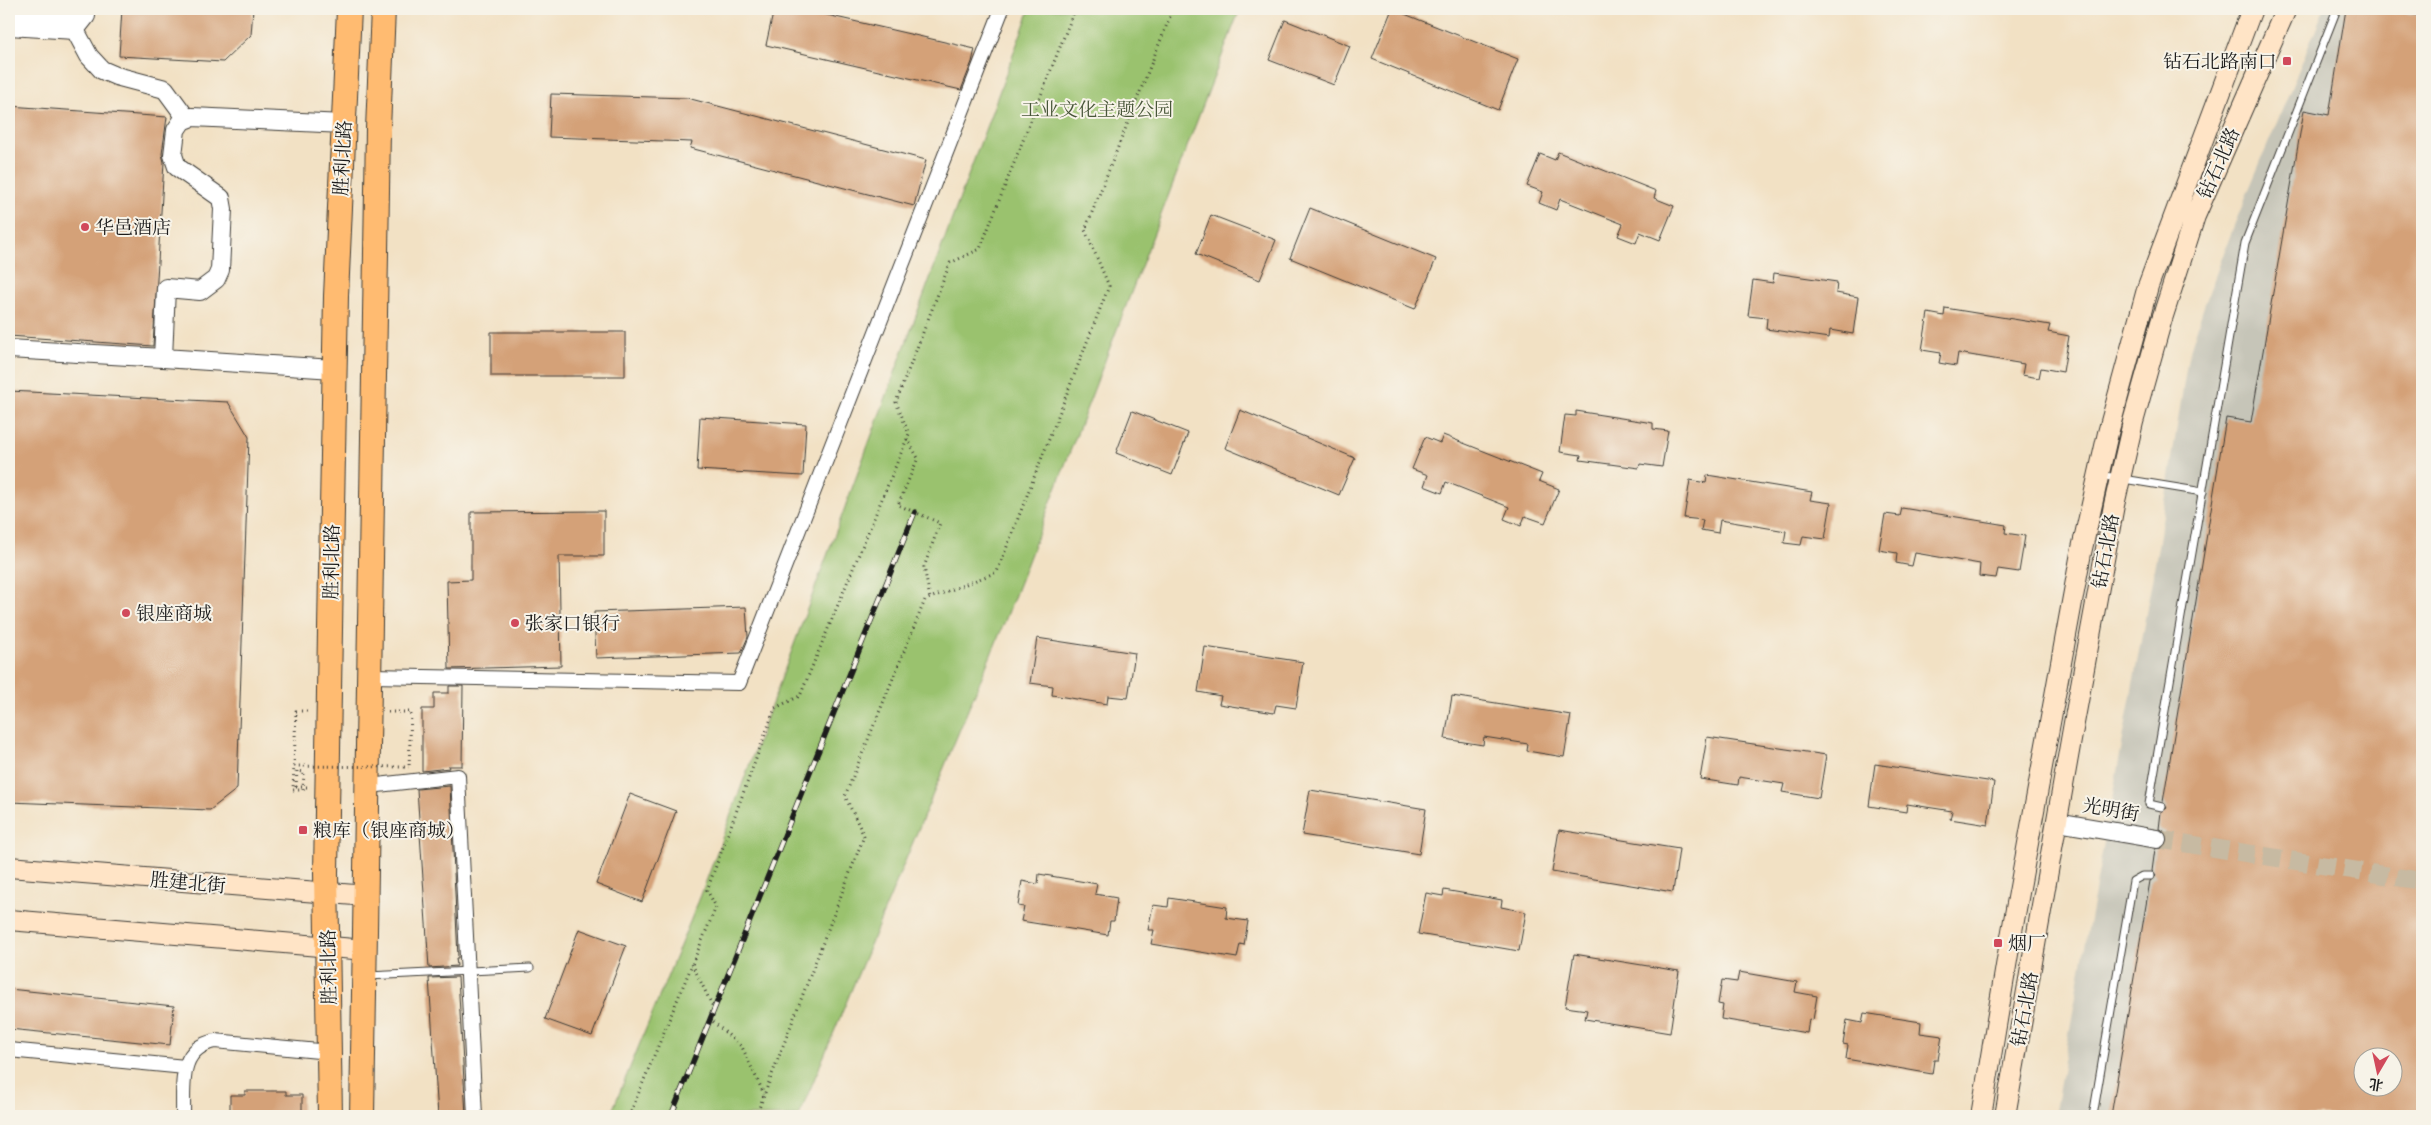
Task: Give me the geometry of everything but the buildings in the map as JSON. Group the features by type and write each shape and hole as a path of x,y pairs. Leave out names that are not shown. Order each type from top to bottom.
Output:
{"highway":[{"name":"胜利北路","path":"330,1116 326,894 334,369 349,9"},
{"name":"胜利北路","path":"362,1116 371,676 378,129 383,9"}],"main road":[{"name":"钻石北路","path":"1981,1116 2010,942 2067,631 2099,475 2126,360 2148,286 2252,9"},
{"name":"钻石北路","path":"2005,1116 2120,478 2133,422 2158,331 2195,216 2286,9"},
{"name":"胜建北街","path":"9,868 367,896"},
{"path":"9,920 366,950"}],"street":[{"path":"9,9 66,10 89,56 102,70 116,76 165,89 187,119"},
{"path":"75,30 86,16 86,9"},
{"path":"371,676 739,683 1002,9"},
{"path":"9,26 75,30"},
{"path":"163,358 166,288 200,291 216,279 220,270 224,209 221,198 177,167 173,156 176,130 182,121 192,117 344,124"},
{"path":"9,349 334,369"},
{"path":"369,786 458,776 475,1116"},
{"name":"光明街","path":"2057,822 2157,838"},
{"path":"183,1116 185,1067 190,1055 202,1044 215,1041 329,1052"},
{"path":"9,1050 185,1067"}],"lane":[{"path":"2162,806 2149,804 2245,243 2337,9"},
{"path":"2099,475 2202,492"},
{"path":"2093,1116 2133,880 2142,876 2151,876"},
{"path":"365,976 530,968"}],"path":[{"path":"629,1116 716,907 707,890 775,708 800,696 909,434 896,402 950,263 980,250 1075,9"},
{"path":"756,1116 864,836 845,796 925,600 996,572 1109,286 1085,230 1173,9"},
{"path":"907,439 918,458 898,505 940,523 924,567 930,598"},
{"path":"296,711 293,790 303,790 304,772 297,771 296,787"},
{"path":"294,766 409,767 411,712"},
{"path":"692,964 714,1009 710,1019 742,1048 764,1095"}],"shaded area":[{"path":"2324,9 2422,9 2422,1116 2054,1116 2157,553 2188,357 2203,309 2235,223"}],"green space":[{"name":"工业文化主题公园","path":"1030,9 1240,9 1005,621 799,1116 610,1116 701,895"}],"tunnel":[{"path":"2157,839 2422,881"}],"railway":[{"path":"671,1116 915,512"}],"place":[{"name":"钻石北路南口","path":"2287,61"},
{"name":"华邑酒店","path":"85,227"},
{"name":"银座商城","path":"126,613"},
{"name":"张家口银行","path":"515,623"},
{"name":"粮库（银座商城）","path":"303,830"},
{"name":"烟厂","path":"1998,943"}]}
